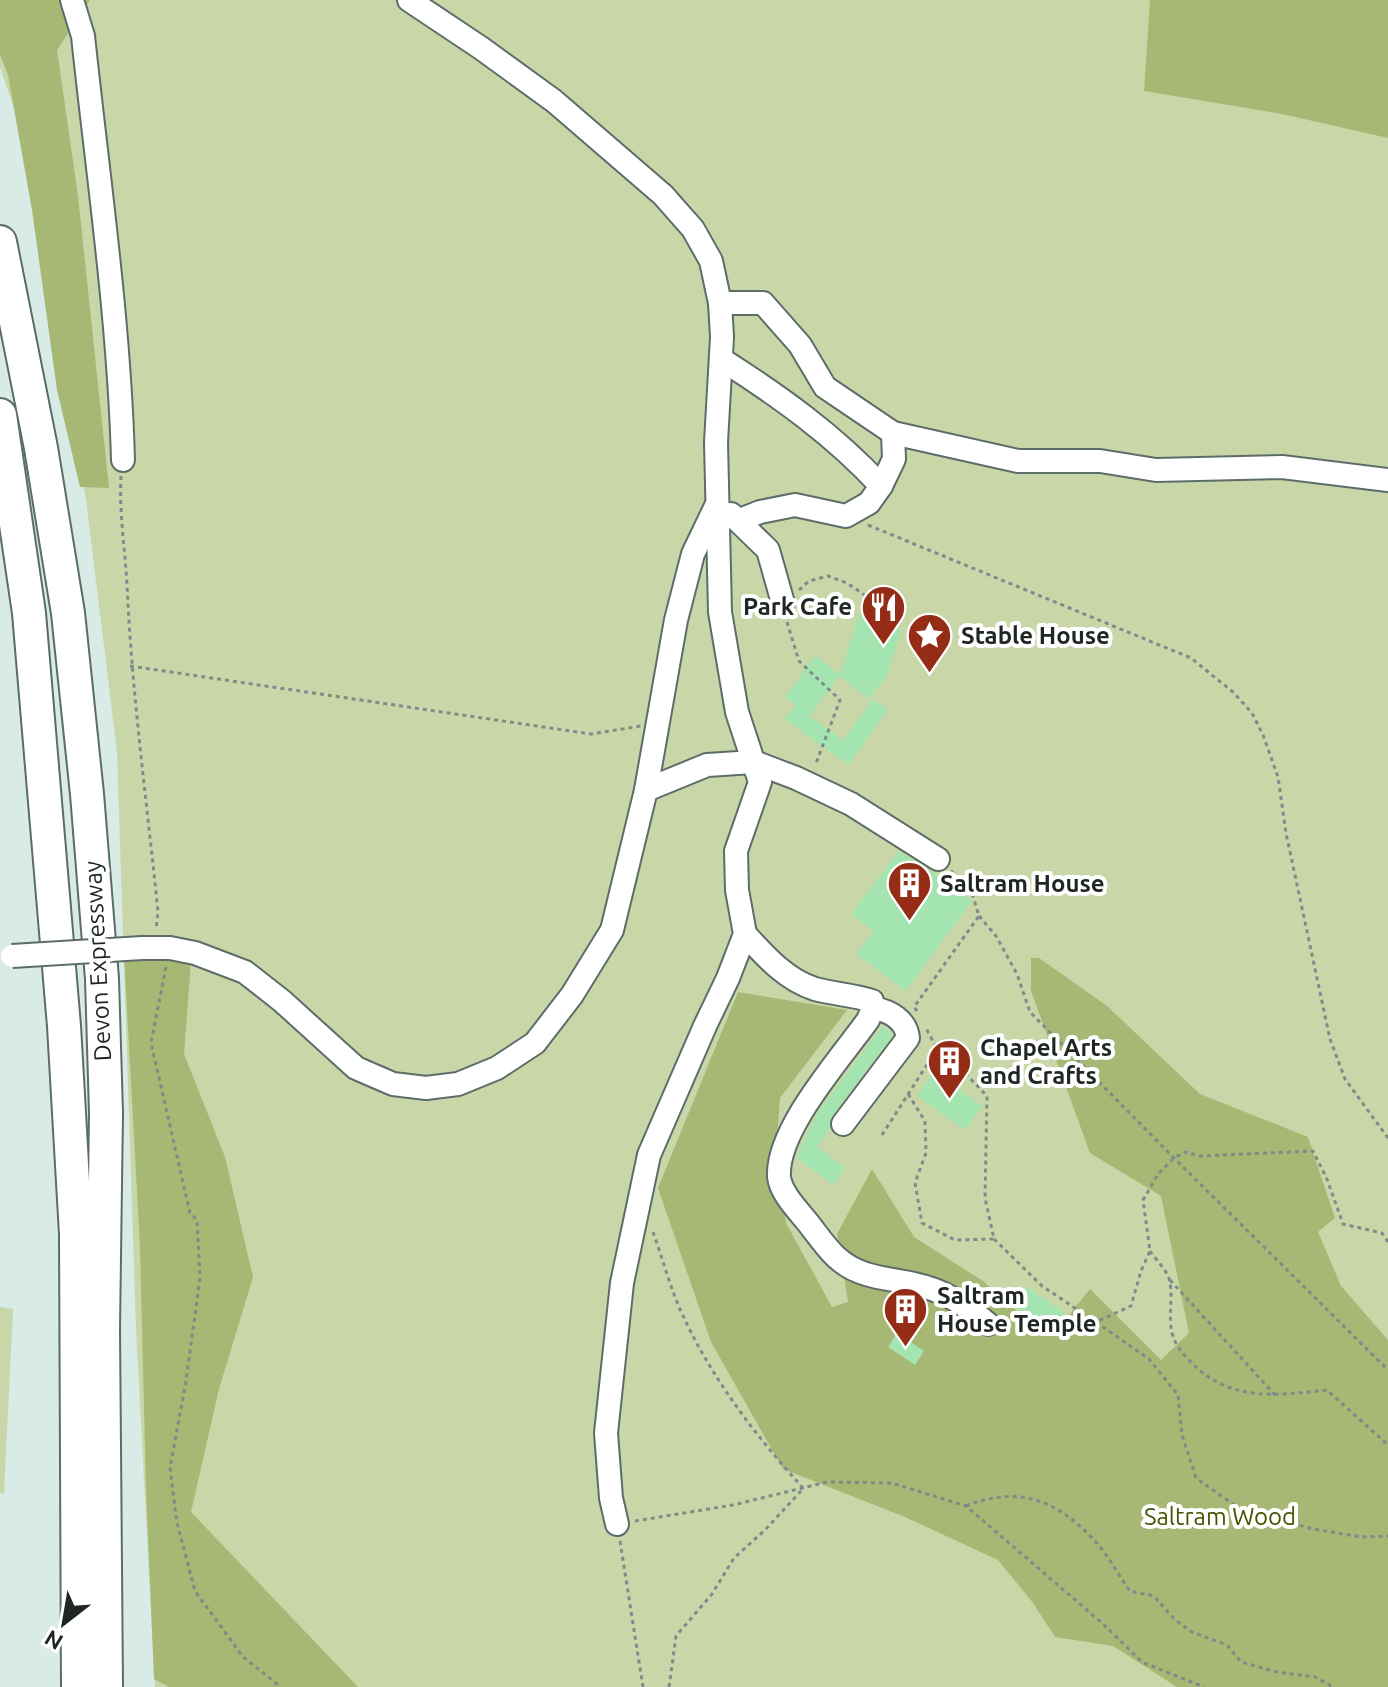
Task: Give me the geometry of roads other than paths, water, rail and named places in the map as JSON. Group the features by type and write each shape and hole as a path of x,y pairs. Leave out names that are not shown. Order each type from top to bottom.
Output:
{"highway":[{"name":"Devon Expressway","path":"0,242 41,448 68,613 102,979 106,1113 103,1328 106,1687"},
{"name":"Devon Expressway","path":"0,415 29,613 51,855 71,1145 76,1234 78,1687"},
{"path":"57,1687 60,1363 71,1145"},
{"path":"104,1598 121,1658 123,1687"}],"lane":[{"path":"72,0 83,36 110,286 123,460"},
{"path":"409,0 554,101 663,195 693,229 711,261 720,303 721,359 716,442 720,612 737,712 760,782 736,851 737,890 745,934 649,1155 622,1283 606,1433 611,1498 617,1524"},
{"path":"720,303 763,303 800,345 825,387 893,433 1018,461 1100,461 1156,470 1282,467 1388,480"},
{"path":"721,359 806,417 852,454 881,486"},
{"path":"740,520 760,512 795,505 846,516 869,503 894,459 893,433"},
{"path":"718,503 740,520 768,550 783,603"},
{"path":"6,957 142,948 170,948 195,953 245,972 356,1068 393,1084 426,1088 458,1084 497,1068 535,1043 572,995 612,930 646,790 676,620 693,554 718,503"},
{"path":"646,790 707,765 754,762 851,804 938,859"},
{"path":"745,934 773,965 814,989 872,1001 873,1008 868,1020 797,1119 785,1144 779,1180 788,1196 836,1260 865,1274 917,1284 946,1294 988,1324"},
{"path":"843,1124 908,1038 903,1024 892,1014 873,1008"}],"place":[{"name":"Park Cafe","path":"883,646"},
{"name":"Stable House","path":"930,675"},
{"name":"Saltram House","path":"909,923"},
{"name":"Chapel Arts and Crafts","path":"949,1101"},
{"name":"Saltram House Temple","path":"906,1349"}],"park label":[{"name":"Saltram Wood","path":"1220,1517"}]}
